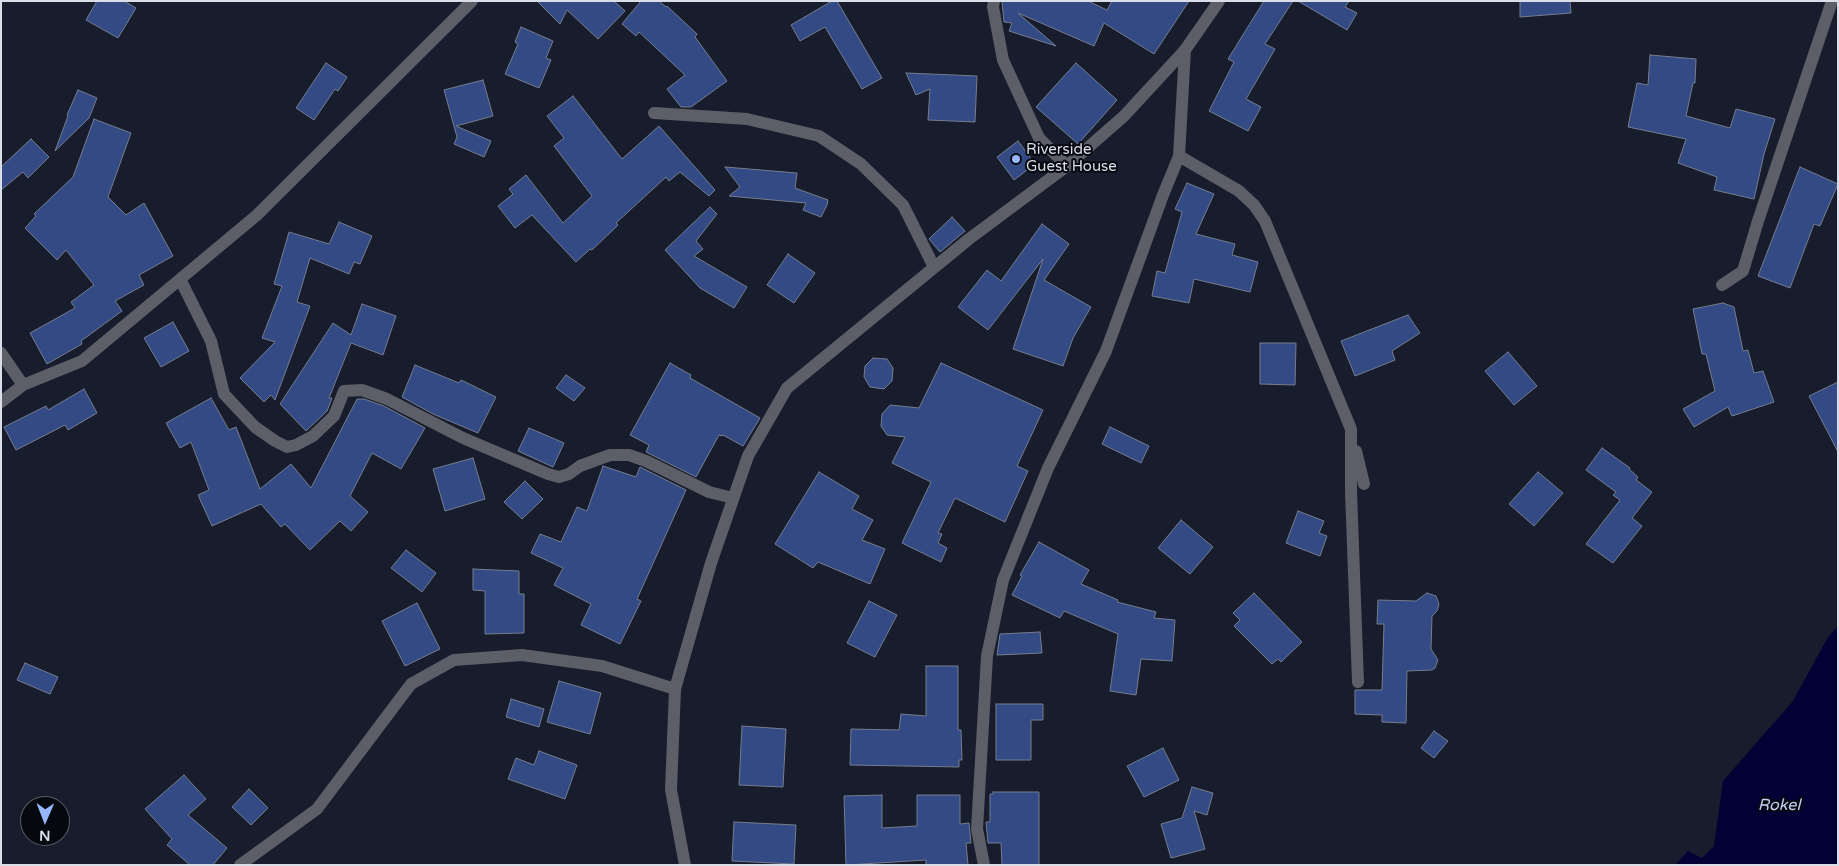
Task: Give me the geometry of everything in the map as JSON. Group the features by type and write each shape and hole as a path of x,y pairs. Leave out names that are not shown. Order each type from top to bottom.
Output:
{"street":[{"path":"1,402 22,385 82,361 257,215 472,1"},
{"path":"994,1 993,7 1004,60 1039,138 1067,166"},
{"path":"684,865 671,790 675,689 711,563 748,456 787,388 969,238 1067,166 1124,116 1185,50 1219,1"},
{"path":"1722,285 1743,271 1832,1"},
{"path":"984,865 977,829 987,656 1002,580 1048,468 1106,351 1179,156 1185,50"},
{"path":"654,113 747,119 819,136 861,164 903,205 934,267"},
{"path":"1179,156 1239,191 1254,206 1265,221 1351,429 1364,484"},
{"path":"180,279 211,341 224,394 254,427 288,447 305,441 320,430 334,416 344,391 362,390 387,399 463,438 559,478 580,466 610,455 629,455 646,461 709,492 733,498"},
{"path":"1,353 22,385"},
{"path":"1351,429 1351,492 1358,682"},
{"path":"240,865 317,809 411,684 454,660 522,655 602,666 675,689"}],"water":[{"name":"Rokel","path":"1838,626 1838,865 1675,865 1688,851 1702,858 1714,846 1723,781 1793,701 1828,637"}],"building":[{"path":"97,1 124,1 136,8 118,38 86,20"},
{"path":"537,1 614,1 625,11 598,39 567,10 560,24"},
{"path":"641,1 659,1 667,6 697,34 695,37 727,81 691,107 681,107 667,89 685,75 639,32 636,36 622,24"},
{"path":"832,1 837,1 882,78 862,89 825,27 800,41 791,25"},
{"path":"1002,1 1088,1 1107,10 1112,1 1189,1 1154,54 1104,23 1094,46 1018,13 1056,46 1009,31 1012,23 1004,22"},
{"path":"1264,1 1293,1 1265,44 1275,49 1246,99 1261,107 1248,131 1209,111 1234,62 1228,59"},
{"path":"1298,1 1349,1 1345,7 1357,13 1347,30"},
{"path":"1520,1 1570,1 1571,13 1520,17"},
{"path":"521,27 553,41 546,58 551,60 539,88 505,74 518,44 515,42"},
{"path":"1650,55 1696,59 1695,83 1693,83 1686,116 1730,128 1736,109 1775,119 1764,154 1754,199 1714,190 1717,177 1678,163 1686,139 1628,127 1637,83 1648,85"},
{"path":"326,63 347,77 338,91 335,89 314,120 296,108"},
{"path":"1076,63 1117,100 1078,144 1036,107"},
{"path":"906,73 977,76 975,122 928,120 930,89 916,95"},
{"path":"483,80 493,116 456,126 491,141 484,157 454,144 457,137 444,90"},
{"path":"78,90 97,98 89,118 55,151 67,115"},
{"path":"573,96 622,159 659,126 715,190 709,196 680,172 669,181 666,177 616,223 618,225 592,250 590,249 576,262 532,215 515,228 498,206 513,194 509,189 526,175 563,223 592,196 554,146 564,138 547,116"},
{"path":"94,119 131,133 108,197 126,215 144,203 173,256 139,275 144,285 115,301 122,311 81,341 82,344 47,364 30,333 75,308 71,302 94,285 66,250 57,260 25,228 36,216 34,214 73,177"},
{"path":"31,139 49,157 28,178 23,172 1,190 1,167"},
{"path":"1018,141 1035,164 1014,180 997,157"},
{"path":"725,167 797,173 795,188 828,200 827,205 821,217 803,210 806,203 729,196 740,187"},
{"path":"1800,167 1838,184 1820,226 1814,224 1790,288 1758,276"},
{"path":"1187,183 1214,194 1196,234 1235,244 1232,255 1258,262 1250,292 1194,279 1189,303 1152,296 1157,271 1165,273 1182,212 1175,209"},
{"path":"710,207 717,214 696,241 703,249 694,256 747,287 734,308 700,288 665,250"},
{"path":"952,217 965,231 940,252 929,239"},
{"path":"339,222 372,236 360,264 354,262 349,274 310,258 297,302 310,306 275,400 271,395 264,402 240,378 275,342 262,338 282,286 274,284 289,232 329,244"},
{"path":"1042,224 1069,244 1044,280 1091,307 1073,338 1063,366 1013,349 1043,259 988,330 958,307 987,270 1001,281"},
{"path":"788,254 815,273 794,303 767,285"},
{"path":"1723,303 1734,307 1743,351 1748,350 1754,373 1763,371 1774,402 1732,416 1728,407 1694,427 1683,409 1715,391 1706,354 1702,354 1693,309"},
{"path":"362,304 396,316 383,355 351,343 329,398 332,398 327,411 306,431 280,404 333,323 351,335"},
{"path":"1408,315 1420,333 1392,351 1395,360 1355,376 1341,341"},
{"path":"173,322 189,351 161,367 144,338"},
{"path":"1260,343 1296,343 1295,385 1260,384"},
{"path":"1508,352 1537,386 1514,405 1485,371"},
{"path":"873,358 887,359 893,368 892,381 884,389 870,387 864,377 865,366"},
{"path":"670,363 691,375 690,378 760,418 743,446 723,435 719,435 696,477 646,452 649,445 630,435"},
{"path":"941,363 1043,410 1017,466 1028,471 1005,522 955,498 938,533 942,534 938,543 947,548 941,562 902,543 931,482 892,463 905,437 887,435 881,426 882,414 890,405 919,408"},
{"path":"415,365 459,383 461,380 496,397 478,433 433,414 402,397"},
{"path":"566,375 585,388 574,401 556,388"},
{"path":"1838,382 1838,452 1809,396"},
{"path":"84,389 97,413 68,430 65,425 16,450 4,427 46,406 48,410"},
{"path":"211,398 229,430 236,427 260,489 291,464 311,488 357,399 364,399 384,406 425,428 401,469 372,453 350,496 368,512 351,531 340,521 310,550 285,524 281,527 261,504 212,526 198,495 209,490 191,442 180,448 166,423"},
{"path":"1110,427 1149,446 1141,463 1102,444"},
{"path":"529,428 564,443 553,467 518,451"},
{"path":"1602,448 1630,468 1638,477 1636,480 1652,492 1632,518 1642,526 1613,563 1586,544 1620,500 1613,495 1616,492 1586,470"},
{"path":"473,458 485,499 445,511 433,469"},
{"path":"603,466 636,477 640,467 686,490 637,599 641,601 620,644 581,625 591,604 554,585 563,568 531,553 540,534 561,542 577,507 587,511"},
{"path":"819,472 859,496 852,509 873,520 862,540 885,549 870,584 818,562 813,568 775,544"},
{"path":"1538,472 1563,493 1534,526 1509,504"},
{"path":"525,481 543,499 522,519 504,502"},
{"path":"1298,511 1324,521 1319,533 1327,536 1320,556 1286,543"},
{"path":"1181,520 1213,547 1190,574 1158,548"},
{"path":"1039,542 1089,570 1081,584 1118,600 1117,602 1156,612 1154,618 1175,620 1172,661 1141,659 1136,695 1110,691 1118,634 1064,611 1060,618 1012,595 1022,576 1020,575"},
{"path":"406,550 436,573 422,592 391,568"},
{"path":"473,569 519,571 519,594 524,594 524,633 485,634 485,591 473,590"},
{"path":"1254,593 1302,642 1281,662 1278,659 1272,664 1234,626 1240,620 1233,613"},
{"path":"1427,593 1436,596 1439,604 1437,611 1432,616 1431,649 1438,660 1435,668 1432,670 1407,671 1406,723 1382,722 1382,715 1355,714 1355,690 1382,690 1384,624 1377,624 1378,600 1416,601"},
{"path":"869,601 897,615 875,657 847,643"},
{"path":"417,603 440,649 405,666 382,621"},
{"path":"1040,632 1042,653 997,655 1000,634"},
{"path":"25,663 58,677 50,694 17,680"},
{"path":"926,666 958,666 958,730 961,730 962,760 959,760 959,767 850,765 851,729 899,730 901,714 926,716"},
{"path":"559,681 601,693 590,734 547,722"},
{"path":"511,699 544,709 539,727 506,717"},
{"path":"996,704 1043,704 1043,720 1031,720 1031,760 996,760"},
{"path":"742,726 786,729 783,787 739,785"},
{"path":"1434,731 1448,741 1434,758 1421,748"},
{"path":"1163,748 1179,780 1144,797 1127,766"},
{"path":"539,751 577,765 565,799 508,779 516,758 534,765"},
{"path":"184,775 206,799 188,815 227,848 213,865 190,865 167,845 172,839 145,809"},
{"path":"1192,787 1213,793 1207,815 1194,811 1205,849 1171,858 1161,824 1182,818"},
{"path":"249,789 268,808 251,825 232,807"},
{"path":"993,792 1039,792 1039,865 1002,865 1001,843 988,843 986,822 990,822 990,794 993,794"},
{"path":"882,795 882,828 917,826 917,795 960,795 960,824 969,823 971,843 966,843 968,865 926,865 926,860 846,865 844,796"},
{"path":"734,822 796,825 794,864 732,861"}],"place":[{"name":"Riverside Guest House","path":"1016,159"}]}
